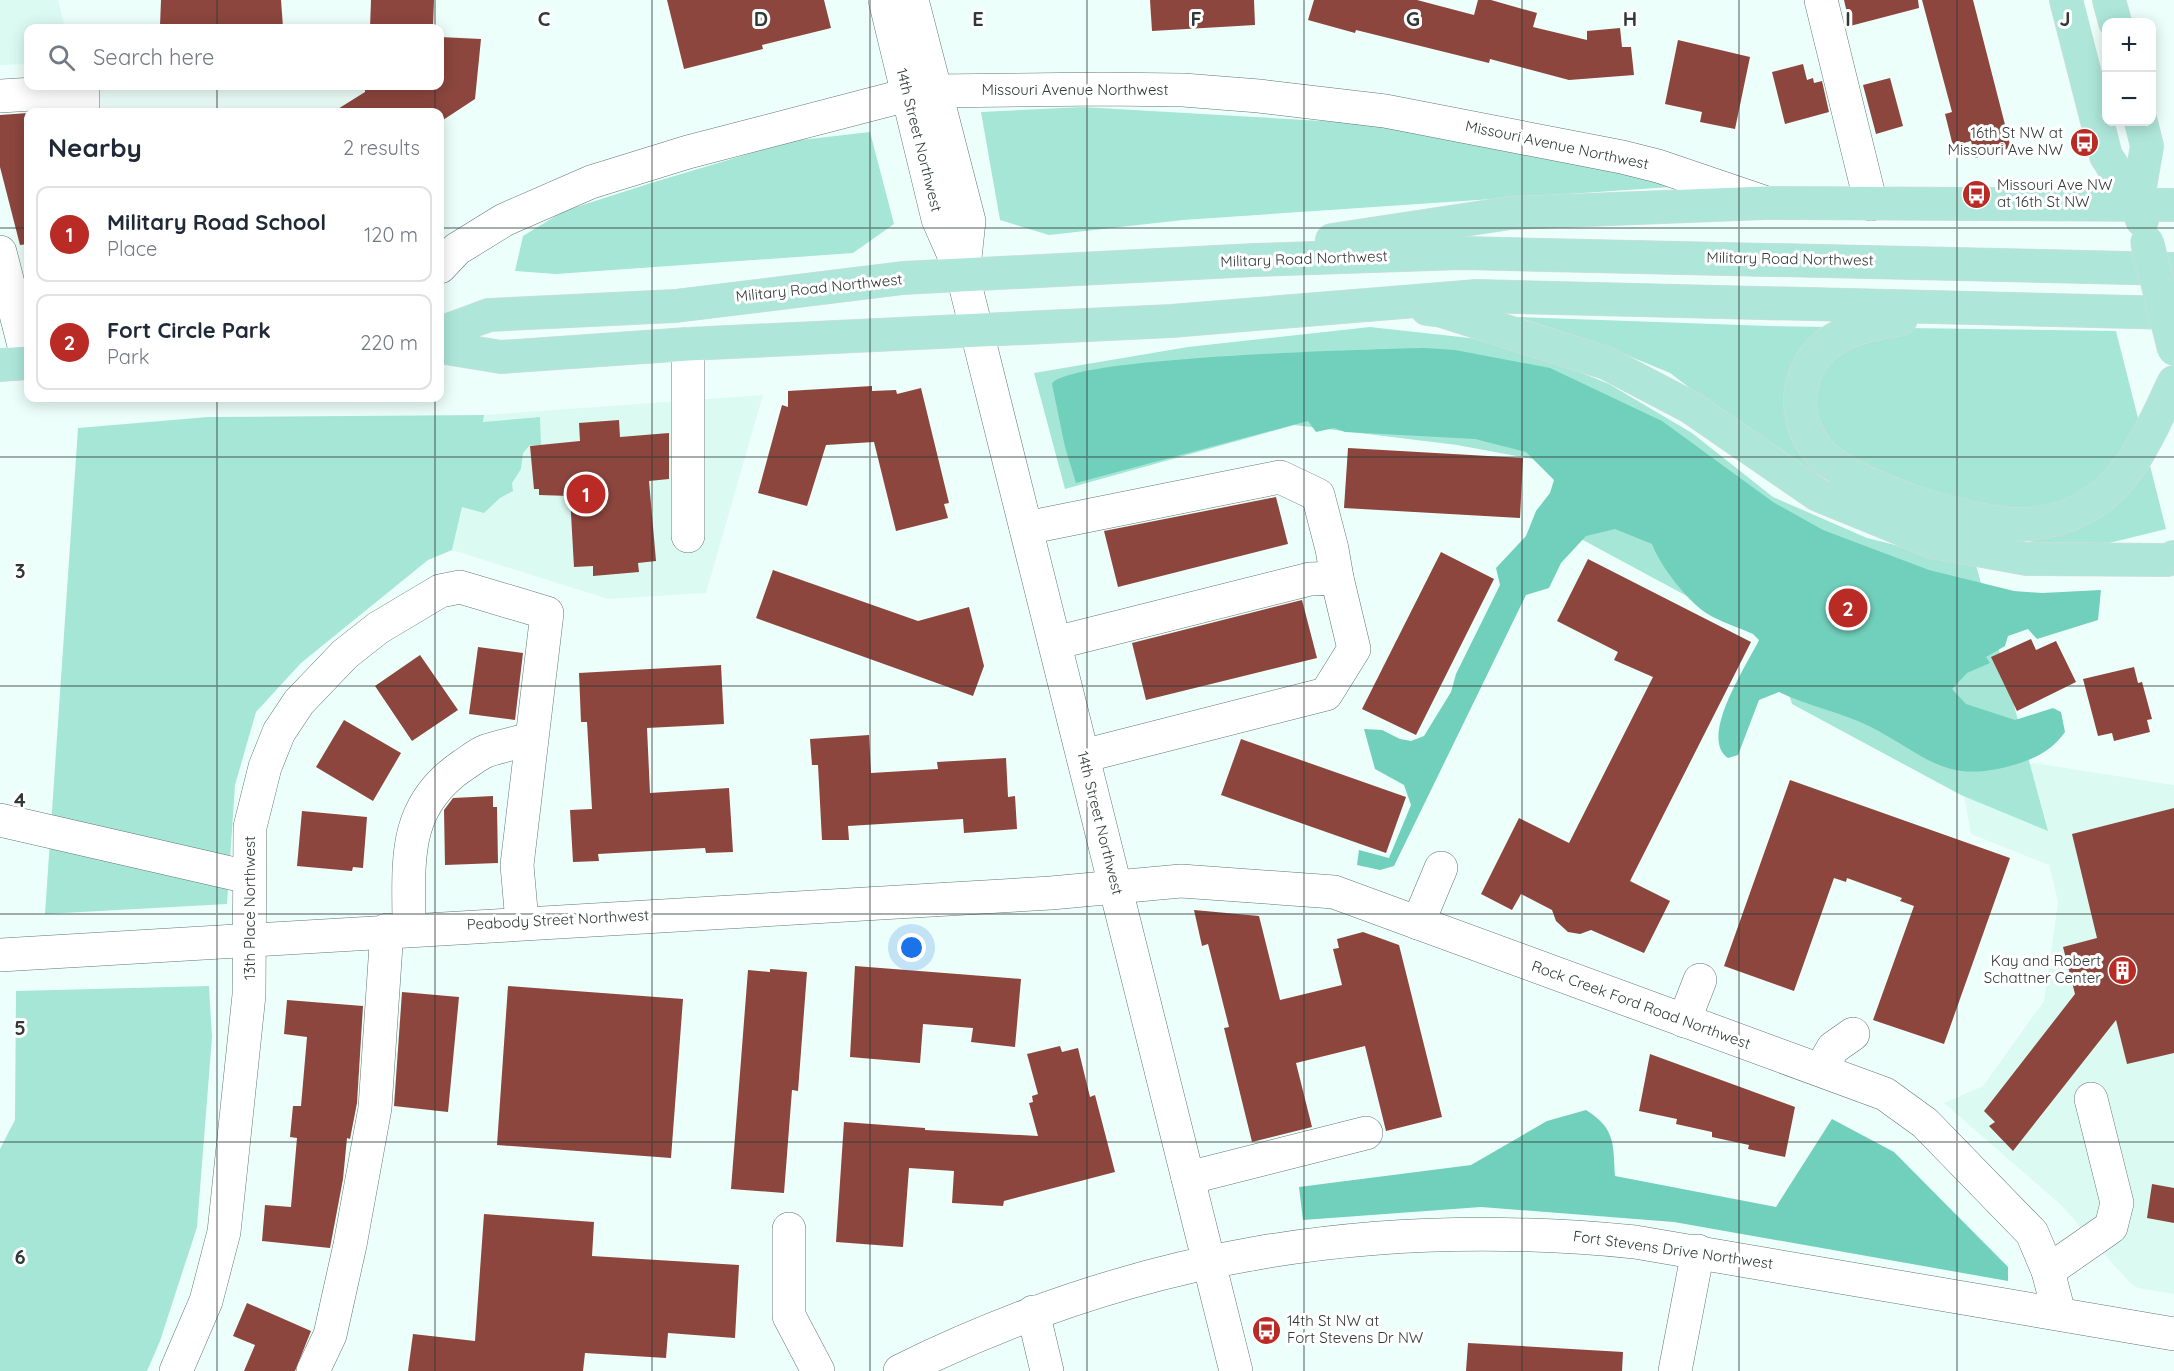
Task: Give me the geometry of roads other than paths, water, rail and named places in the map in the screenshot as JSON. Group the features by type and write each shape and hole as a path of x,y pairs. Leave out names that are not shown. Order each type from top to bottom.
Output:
{"main road":[{"path":"2066,0 2106,156 2138,204 2174,349"},
{"path":"2109,0 2114,18"},
{"path":"2138,204 2147,146 2142,126"},
{"name":"Missouri Avenue Northwest","path":"1765,203 2174,205"},
{"path":"1161,265 1510,213 1765,203"},
{"name":"Military Road Northwest","path":"444,332 489,315 675,306 817,287 1161,265 1462,253 2174,269"},
{"path":"444,348 501,357 688,344 1171,321 1477,296 2174,313"},
{"path":"1381,303 1442,311 1606,363 1690,407 1818,495 1933,542 2027,559 2167,560 2174,557"},
{"path":"1972,307 1853,330 1822,348 1812,358 1800,390 1800,409 1816,448 1832,463 1848,473 1938,509 2004,524 2045,522 2086,506 2115,485 2138,453 2174,382"},
{"path":"0,365 24,362"}],"street":[{"name":"14th Street Northwest","path":"885,0 969,221 963,276 1236,1371"},
{"name":"14th Street Northwest","path":"912,0 922,93"},
{"path":"1821,0 1871,204"},
{"name":"Missouri Avenue Northwest","path":"444,263 457,249 526,209 591,182 688,152 922,93 1183,90 1280,98 1385,111 1622,157 1658,166 1765,203"},
{"path":"0,96 83,91 83,108"},
{"path":"0,252 24,346"},
{"path":"688,344 688,536"},
{"path":"1026,528 1280,477 1318,495 1332,549 1354,649 1326,694 1083,756"},
{"path":"1054,643 1310,579 1337,578"},
{"name":"13th Place Northwest","path":"176,1371 208,1294 224,1232 249,995 250,827 255,798 279,732 299,702 345,654 378,628 440,591 460,587 547,613 531,738"},
{"path":"313,1371 330,1335 350,1245 375,1108 398,930 415,822 430,795 447,777 484,752 531,738 516,865 522,922"},
{"path":"0,820 248,877"},
{"path":"1418,923 1441,868"},
{"name":"Rock Creek Ford Road Northwest","path":"1115,886 1181,880 1325,891 1880,1091 1925,1123 2032,1233 2048,1271 2059,1312"},
{"name":"Peabody Street Northwest","path":"0,955 522,922 1051,893 1115,886"},
{"path":"1684,1021 1700,980"},
{"path":"1821,1069 1833,1048 1853,1034"},
{"path":"2048,1271 2111,1227 2117,1203 2091,1099"},
{"path":"1188,1178 1366,1133"},
{"path":"789,1229 789,1316 818,1371"},
{"name":"Fort Stevens Drive Northwest","path":"900,1371 945,1361 1033,1312 1120,1284 1208,1261 1339,1240 1464,1233 1564,1235 1698,1251 2059,1312 2174,1334"},
{"path":"1675,1371 1698,1251"},
{"path":"1033,1312 1047,1371"}],"place":[{"name":"16th St NW at Missouri Ave NW","path":"2084,142"},
{"name":"Missouri Ave NW at 16th St NW","path":"1976,194"},
{"name":"Military Road School","path":"586,494"},
{"name":"Fort Circle Park","path":"1848,608"},
{"name":"Kay and Robert Schattner Center","path":"2122,970"},
{"name":"14th St NW at Fort Stevens Dr NW","path":"1266,1330"}]}
